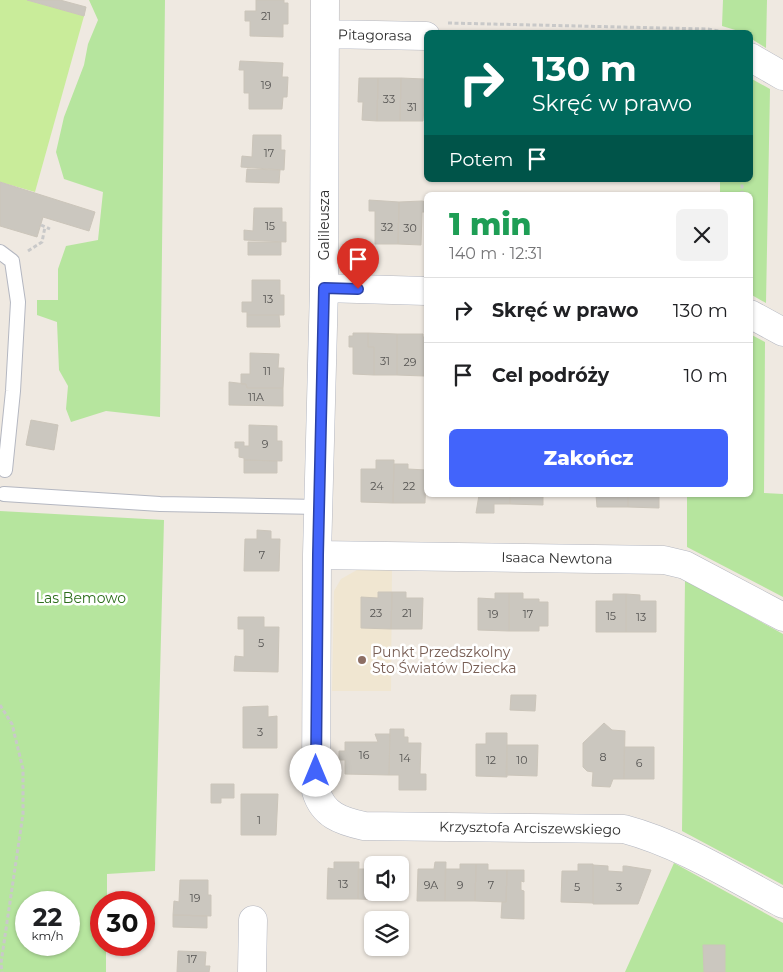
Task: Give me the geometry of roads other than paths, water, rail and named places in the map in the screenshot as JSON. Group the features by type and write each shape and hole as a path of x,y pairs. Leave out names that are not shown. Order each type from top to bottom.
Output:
{"street":[{"name":"Galileusza","path":"320,800 318,555 324,288 325,0"},
{"name":"Pitagorasa","path":"325,34 424,30"},
{"path":"753,59 783,76"},
{"path":"324,288 424,291"},
{"path":"753,316 783,332"},
{"name":"Isaaca Newtona","path":"318,555 664,560 685,565 783,617"},
{"name":"Krzysztofa Arciszewskiego","path":"320,800 332,816 344,822 364,826 624,829 652,836 783,904"},
{"path":"252,972 253,920"}],"lane":[{"path":"0,252 12,262 18,302 13,391 5,470"},
{"path":"4,494 160,504 319,507"}],"place":[{"name":"Punkt Przedszkolny Sto Światów Dziecka","path":"362,660"}],"park label":[{"name":"Las Bemowo","path":"81,598"}]}
